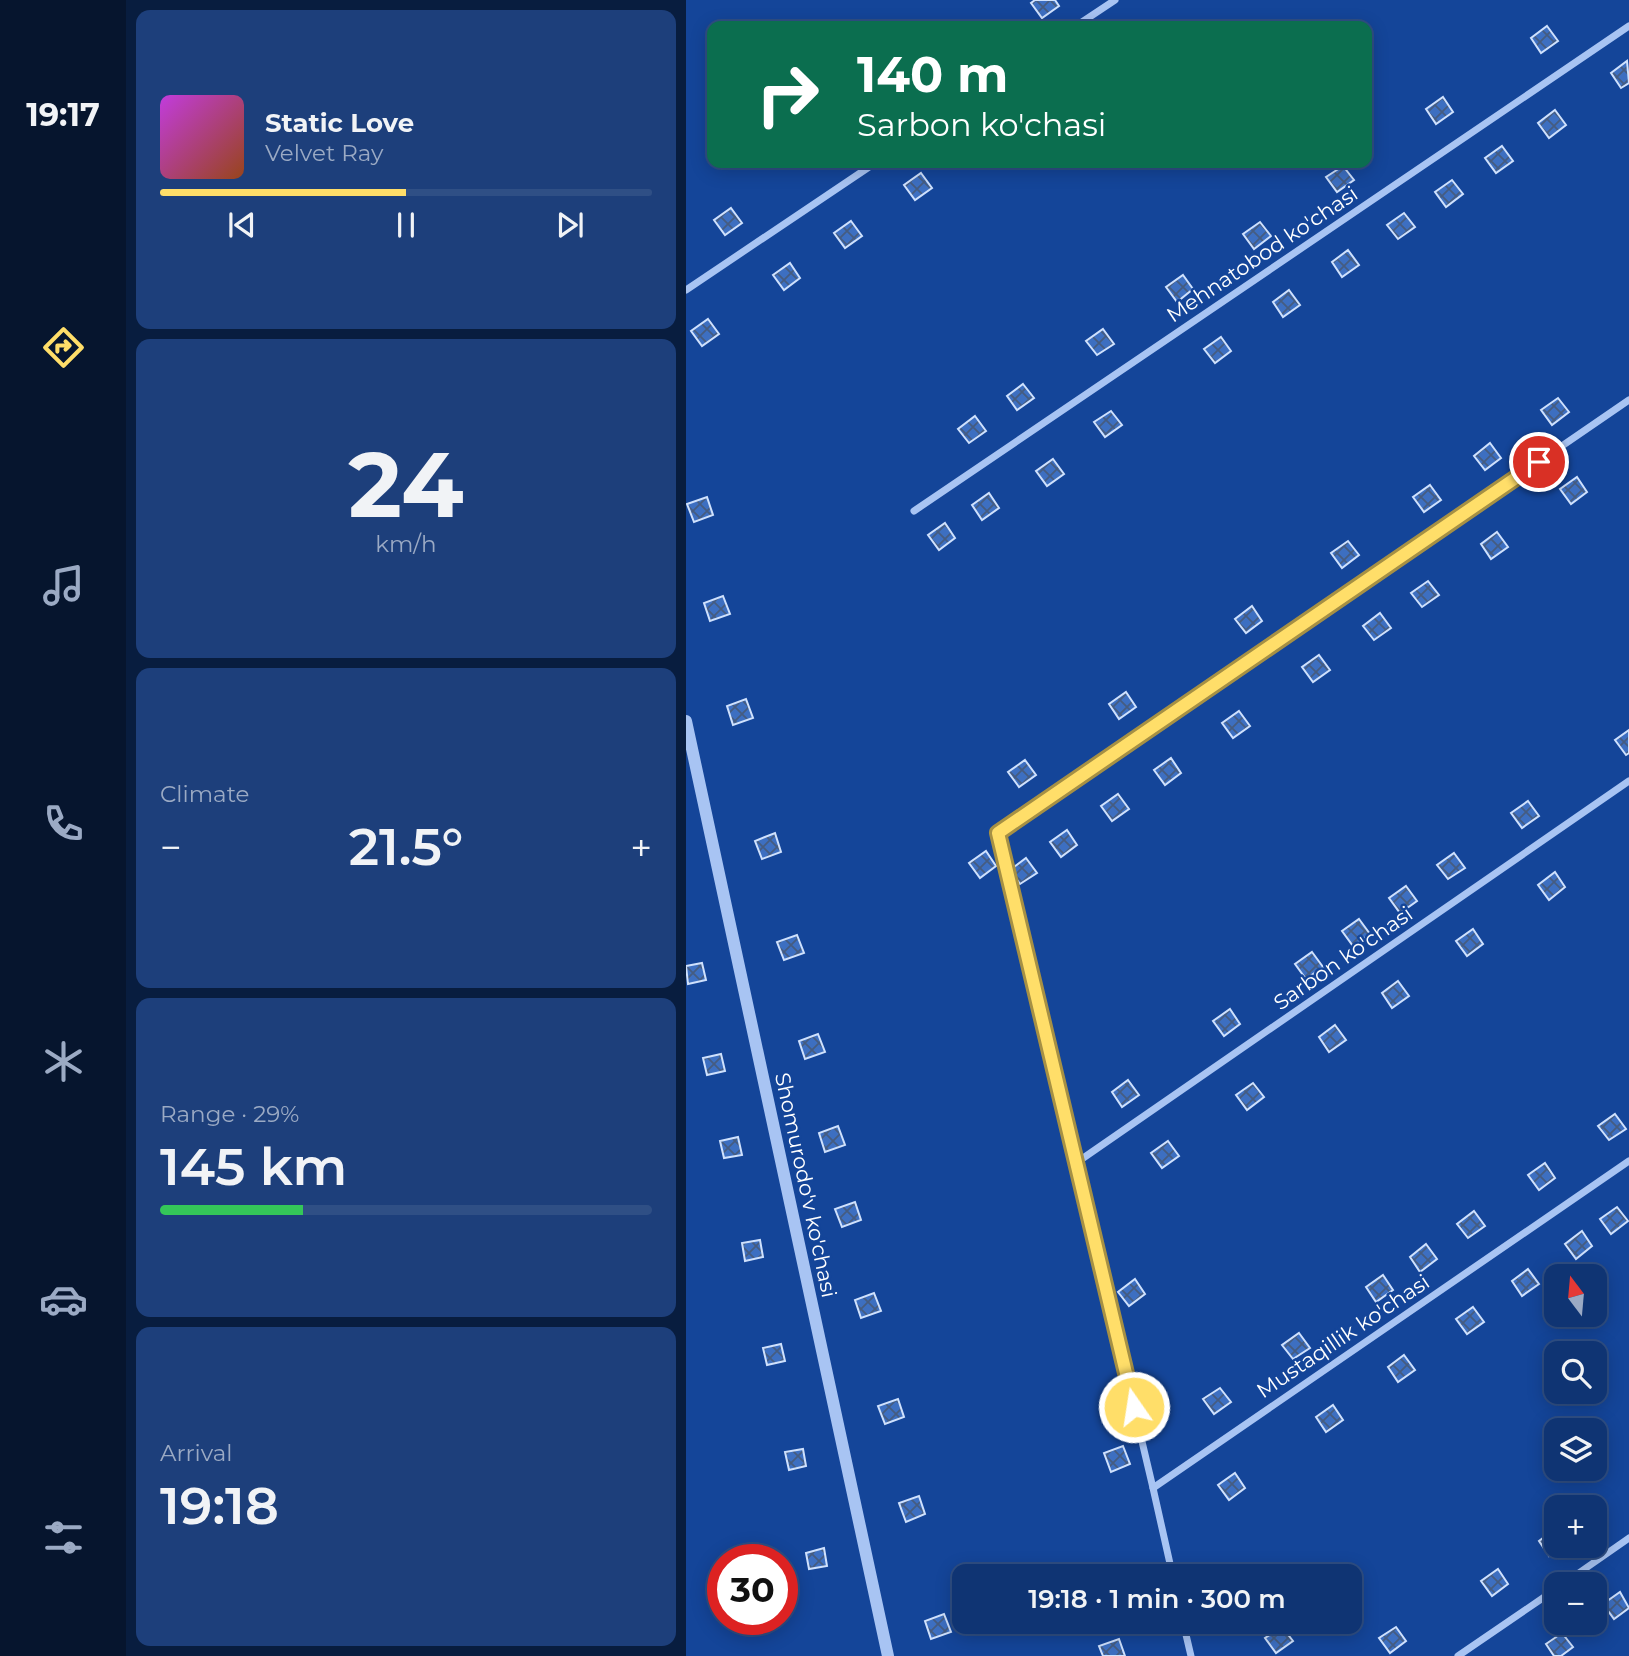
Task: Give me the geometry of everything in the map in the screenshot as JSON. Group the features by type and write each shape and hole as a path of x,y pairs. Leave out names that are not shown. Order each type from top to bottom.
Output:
{"street":[{"path":"1084,21 1115,0"},
{"name":"Mehnatobod ko'chasi","path":"914,511 1629,26"},
{"path":"686,290 868,168"},
{"path":"1170,1564 998,833 1629,400"},
{"name":"Shomurodo'v ko'chasi","path":"686,721 888,1656"},
{"name":"Sarbon ko'chasi","path":"1076,1163 1629,781"},
{"name":"Mustaqillik ko'chasi","path":"1153,1488 1629,1161"},
{"path":"1580,1572 1629,1538"},
{"path":"1458,1656 1544,1597"},
{"path":"1186,1634 1191,1656"}],"building":[{"path":"1035,0 1055,0 1059,6 1042,18 1031,3"},
{"path":"1547,26 1558,41 1541,53 1531,38"},
{"path":"1627,61 1629,83 1621,88 1611,73"},
{"path":"1443,97 1453,112 1436,124 1426,109"},
{"path":"1555,110 1566,125 1549,138 1538,123"},
{"path":"1502,146 1513,161 1496,173 1485,158"},
{"path":"1345,168 1354,180 1337,192 1326,177"},
{"path":"921,173 932,188 915,200 904,185"},
{"path":"1452,180 1463,194 1446,207 1435,192"},
{"path":"731,208 742,223 725,235 714,220"},
{"path":"1404,213 1415,227 1398,239 1387,225"},
{"path":"851,221 862,236 845,248 834,233"},
{"path":"1260,222 1271,236 1254,249 1243,234"},
{"path":"1348,250 1359,265 1342,277 1332,262"},
{"path":"790,263 800,278 784,290 773,275"},
{"path":"1183,275 1193,289 1177,302 1166,287"},
{"path":"1289,290 1300,305 1283,317 1273,302"},
{"path":"708,319 719,334 702,346 691,331"},
{"path":"1103,329 1114,344 1097,355 1086,341"},
{"path":"1221,337 1231,351 1215,363 1204,349"},
{"path":"1023,384 1034,398 1017,410 1007,396"},
{"path":"1558,398 1569,412 1552,425 1541,410"},
{"path":"1111,411 1122,425 1105,437 1094,422"},
{"path":"975,416 986,431 969,443 958,429"},
{"path":"1490,443 1501,458 1485,470 1474,456"},
{"path":"1053,459 1064,474 1047,486 1036,471"},
{"path":"1577,477 1587,492 1571,504 1560,489"},
{"path":"1430,485 1441,500 1424,512 1413,497"},
{"path":"989,493 999,508 982,520 972,505"},
{"path":"707,497 713,515 694,522 687,504"},
{"path":"945,523 955,538 939,550 928,535"},
{"path":"1497,532 1508,547 1491,559 1481,544"},
{"path":"1348,541 1359,555 1342,568 1331,553"},
{"path":"1428,581 1439,595 1422,607 1411,593"},
{"path":"723,596 730,614 710,621 704,603"},
{"path":"1252,606 1262,621 1246,633 1235,619"},
{"path":"1380,613 1391,628 1374,640 1363,626"},
{"path":"1319,655 1330,670 1313,682 1302,667"},
{"path":"1126,692 1136,707 1119,719 1109,704"},
{"path":"746,699 753,718 733,725 727,706"},
{"path":"1239,711 1250,726 1233,738 1222,723"},
{"path":"1629,730 1629,753 1626,755 1615,740"},
{"path":"1171,758 1181,773 1165,785 1154,770"},
{"path":"1025,760 1036,775 1019,787 1008,772"},
{"path":"1118,794 1129,809 1112,821 1101,806"},
{"path":"1528,801 1539,816 1522,828 1511,813"},
{"path":"1067,830 1077,845 1061,857 1050,842"},
{"path":"775,833 781,852 762,859 755,841"},
{"path":"986,851 996,866 980,878 969,863"},
{"path":"1454,853 1465,868 1448,879 1437,865"},
{"path":"1026,858 1037,873 1020,884 1010,870"},
{"path":"1555,872 1565,887 1549,900 1538,885"},
{"path":"1406,886 1417,901 1400,913 1389,898"},
{"path":"1359,919 1370,934 1353,946 1342,931"},
{"path":"1473,929 1483,944 1467,956 1456,941"},
{"path":"797,935 804,953 784,960 777,942"},
{"path":"1312,952 1323,967 1306,979 1295,964"},
{"path":"702,963 706,980 688,984 686,966"},
{"path":"1398,981 1409,996 1392,1008 1382,993"},
{"path":"1230,1009 1240,1024 1224,1036 1213,1021"},
{"path":"1335,1025 1346,1040 1329,1052 1319,1037"},
{"path":"818,1034 825,1052 805,1059 799,1041"},
{"path":"721,1054 725,1071 707,1075 703,1058"},
{"path":"1128,1080 1139,1095 1122,1107 1112,1092"},
{"path":"1253,1083 1264,1097 1247,1110 1236,1095"},
{"path":"1615,1114 1626,1129 1609,1140 1598,1126"},
{"path":"838,1126 845,1145 825,1152 819,1133"},
{"path":"738,1137 742,1155 724,1158 720,1141"},
{"path":"1168,1141 1179,1156 1162,1168 1151,1153"},
{"path":"1545,1163 1555,1178 1539,1190 1528,1175"},
{"path":"855,1202 861,1220 842,1227 835,1209"},
{"path":"1617,1207 1628,1221 1611,1234 1600,1219"},
{"path":"1474,1211 1485,1226 1468,1238 1457,1224"},
{"path":"1582,1231 1592,1246 1576,1259 1565,1244"},
{"path":"760,1240 763,1257 745,1261 742,1243"},
{"path":"1426,1244 1437,1259 1420,1272 1410,1257"},
{"path":"1528,1269 1539,1284 1522,1296 1512,1281"},
{"path":"1383,1275 1393,1290 1376,1302 1366,1287"},
{"path":"1135,1279 1145,1294 1129,1306 1118,1292"},
{"path":"874,1293 881,1311 861,1318 855,1300"},
{"path":"1473,1307 1484,1322 1467,1334 1456,1319"},
{"path":"1299,1333 1310,1348 1293,1359 1282,1345"},
{"path":"781,1344 785,1361 767,1365 763,1348"},
{"path":"1404,1355 1415,1370 1398,1382 1388,1367"},
{"path":"1220,1388 1231,1402 1214,1414 1203,1399"},
{"path":"898,1399 904,1417 885,1424 878,1406"},
{"path":"1333,1405 1343,1420 1326,1432 1316,1417"},
{"path":"1123,1446 1130,1464 1111,1472 1104,1453"},
{"path":"803,1449 806,1466 789,1470 785,1452"},
{"path":"1235,1473 1245,1488 1229,1500 1218,1485"},
{"path":"919,1496 925,1514 906,1522 899,1503"},
{"path":"824,1548 827,1566 809,1569 806,1553"},
{"path":"1498,1569 1508,1584 1492,1596 1481,1581"},
{"path":"1620,1592 1629,1608 1614,1619 1607,1609 1607,1601"},
{"path":"944,1614 951,1632 931,1639 925,1621"},
{"path":"1396,1627 1406,1641 1390,1653 1379,1638"},
{"path":"1271,1634 1288,1634 1293,1641 1276,1653 1265,1638"},
{"path":"1564,1635 1573,1647 1561,1656 1554,1656 1546,1644"},
{"path":"1119,1639 1125,1656 1103,1656 1099,1646"}],"route":[{"path":"1134,1407 998,833 1539,462"}]}
